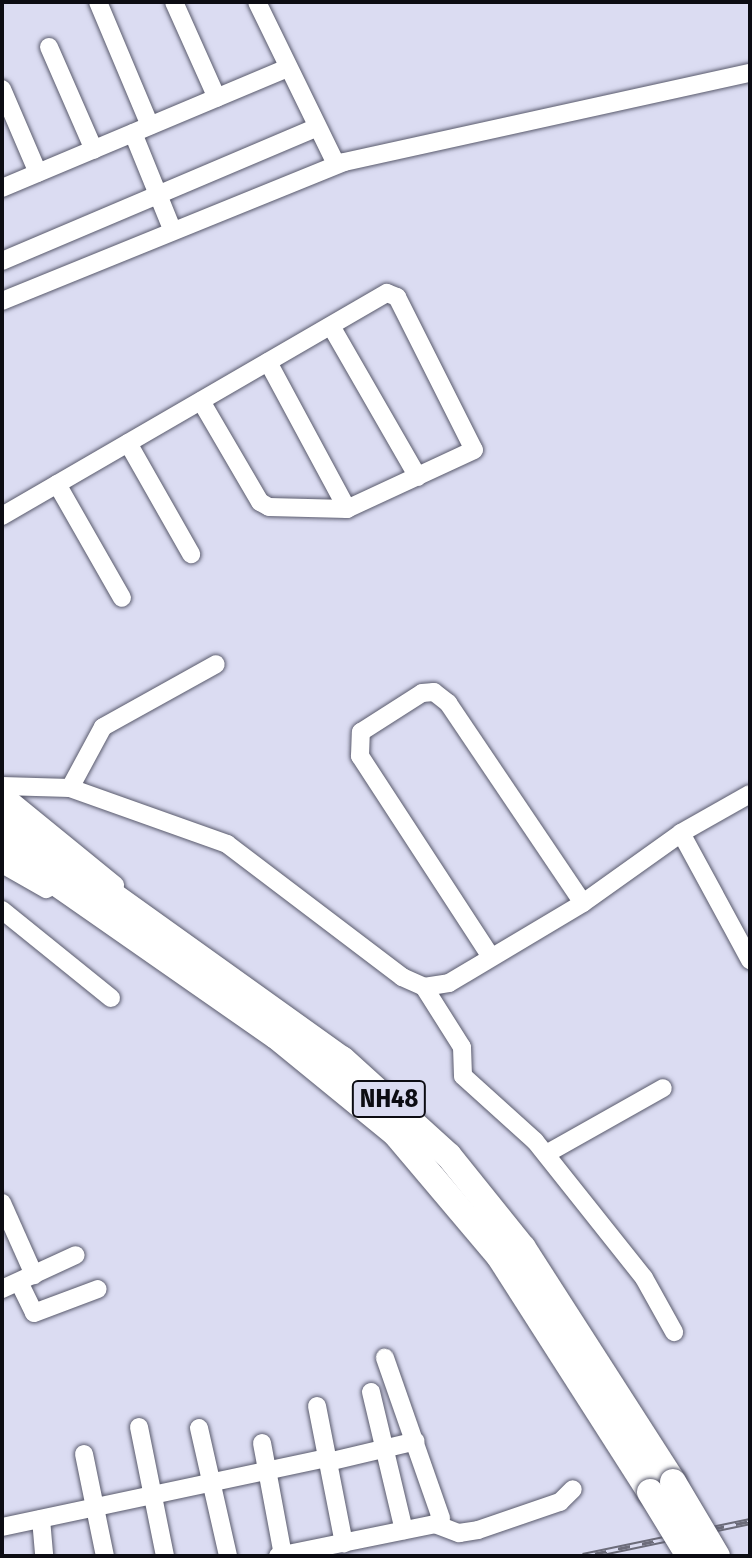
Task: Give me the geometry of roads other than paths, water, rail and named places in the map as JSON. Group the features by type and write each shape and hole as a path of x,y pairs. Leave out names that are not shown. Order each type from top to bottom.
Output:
{"highway":[{"name":"NH48","path":"2,816 158,939"},
{"name":"NH48","path":"2,845 158,939 342,1059 449,1156 523,1248 661,1487 689,1556"},
{"name":"NH48","path":"661,1487 717,1556"}],"street":[{"path":"98,2 142,130 158,194 172,229"},
{"path":"174,2 217,98"},
{"path":"257,2 336,164"},
{"path":"49,47 94,150"},
{"path":"2,188 288,68"},
{"path":"2,301 336,164 750,73"},
{"path":"2,89 38,173"},
{"path":"2,261 317,127"},
{"path":"2,516 387,293 397,297 474,448 347,509 265,506 201,401"},
{"path":"331,326 418,477"},
{"path":"268,362 347,509"},
{"path":"128,443 191,554"},
{"path":"57,484 122,598"},
{"path":"70,788 103,727 216,664"},
{"path":"491,957 360,756 361,732 422,693 434,692 448,703 583,903"},
{"path":"2,786 70,788 227,844 402,977 424,987 462,1047 463,1076 546,1154 644,1278 674,1332"},
{"path":"2,793 95,866 158,939"},
{"path":"424,987 449,983 583,903 681,833 750,794"},
{"path":"681,833 750,960"},
{"path":"2,864 158,939"},
{"path":"2,910 111,998"},
{"path":"546,1154 663,1088"},
{"path":"2,1203 18,1282 34,1313 98,1289"},
{"path":"18,1282 76,1255"},
{"path":"385,1358 442,1516 435,1524"},
{"path":"371,1392 404,1530"},
{"path":"317,1406 344,1543"},
{"path":"139,1427 165,1556"},
{"path":"199,1428 228,1556"},
{"path":"2,1527 385,1450 416,1441"},
{"path":"262,1443 280,1555 435,1524 459,1533 478,1530 560,1502 573,1489"},
{"path":"84,1454 105,1556"},
{"path":"41,1519 44,1556"}],"railway":[{"path":"583,1556 750,1521"}]}
